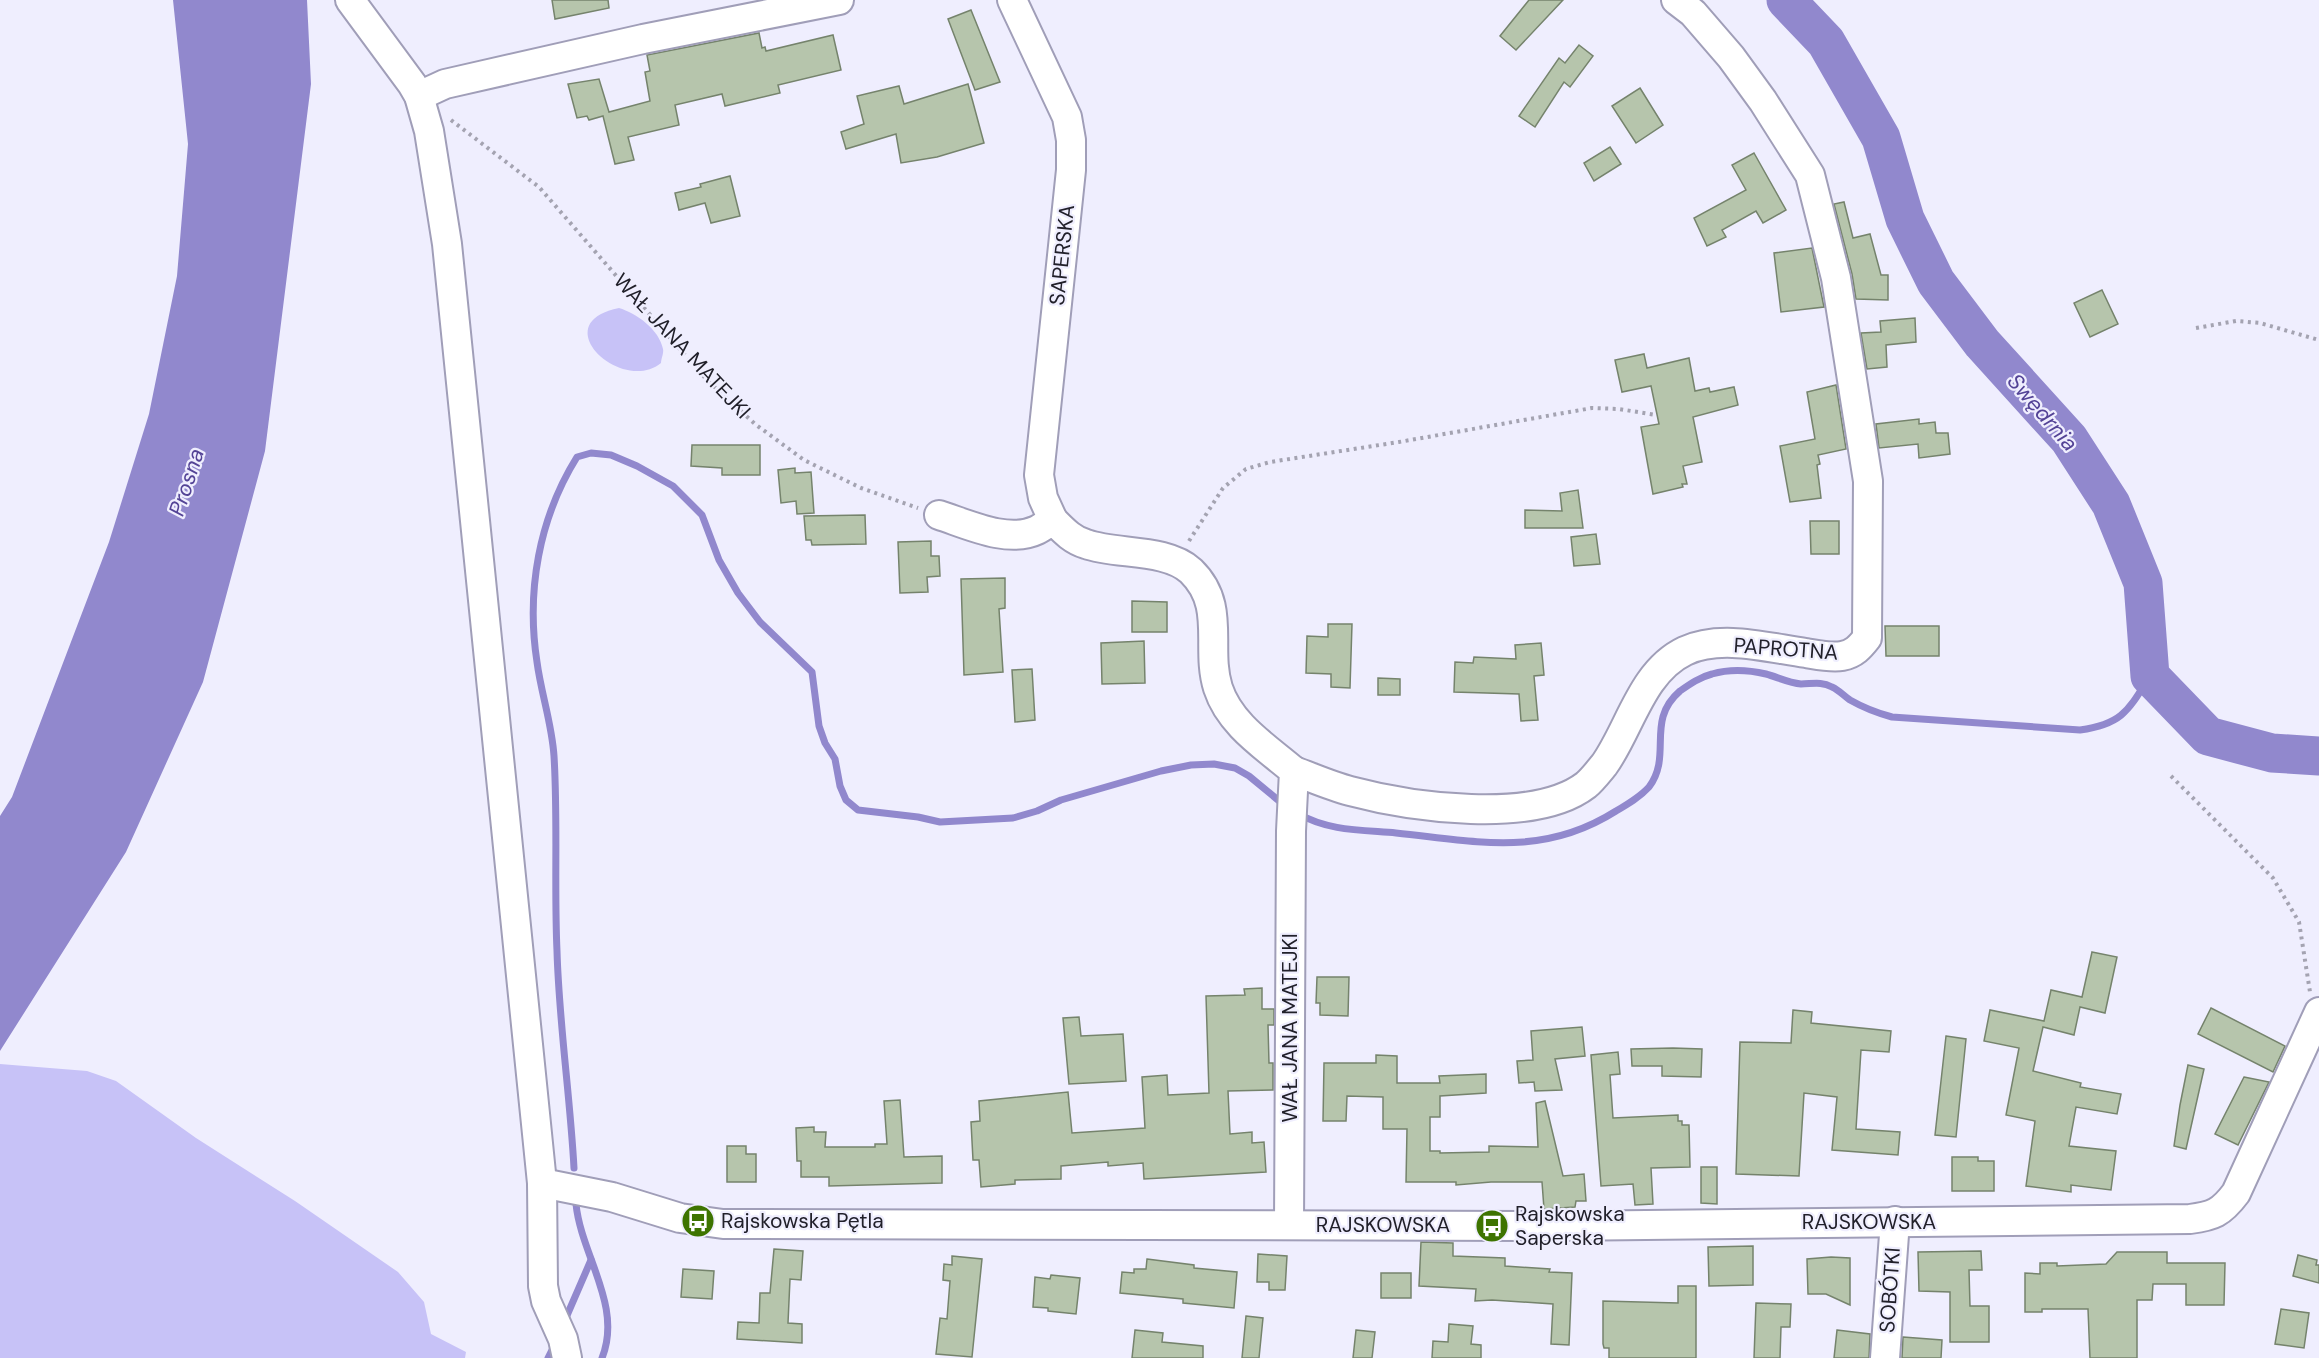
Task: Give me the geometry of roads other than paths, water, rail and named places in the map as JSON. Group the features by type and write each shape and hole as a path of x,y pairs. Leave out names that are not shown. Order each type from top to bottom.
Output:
{"street":[{"path":"350,0 419,96 435,165 456,328 542,1183 543,1286 550,1314 563,1339 567,1358"},
{"path":"419,96 445,84 643,39 840,0"},
{"name":"SAPERSKA","path":"1012,0 1060,101 1071,140 1071,170 1039,475 1043,498 1053,520"},
{"name":"PAPROTNA","path":"1294,781 1400,803 1465,809 1527,806 1560,799 1586,785 1604,764 1647,687 1664,666 1685,651 1713,644 1743,644 1824,656 1844,656 1858,650 1867,638 1868,482 1836,278 1810,175 1764,101 1731,57 1693,13 1676,0"},
{"path":"939,516 998,533 1017,534 1036,531 1053,520 1067,534 1086,544 1164,558 1190,570 1207,591 1214,616 1218,686 1226,706 1239,724 1294,781"},
{"name":"WAŁ JANA MATEJKI","path":"1289,1224 1291,831 1294,781"},
{"name":"RAJSKOWSKA","path":"542,1183 612,1197 680,1218 723,1224 1557,1226 2190,1219 2210,1217 2225,1207 2236,1193 2317,1017"},
{"name":"SOBÓTKI","path":"1885,1358 1895,1221"}],"water":[{"name":"Prosna","path":"173,0 307,0 311,84 265,451 203,682 126,852 0,1051 0,816 12,797 109,542 149,414 177,276 188,144"}],"waterway":[{"name":"Swędrnia","path":"1786,0 1826,42 1881,138 1905,219 1936,282 1982,343 2069,439 2111,504 2143,583 2150,676 2208,736 2272,753 2319,756"},
{"path":"574,1168 558,978 554,756 537,662 533,609 535,582 545,530 553,505 577,457 591,453 611,455 637,466 673,486 702,515 719,560 738,593 760,622 812,672 819,726 825,743 835,759 840,786 846,800 858,810 940,822 1013,818 1037,811 1061,800 1161,771 1191,765 1214,764 1235,768 1249,776 1284,805"},
{"path":"1299,814 1322,824 1346,829 1481,842 1535,841 1589,826 1638,797 1649,787 1656,775 1659,763 1661,726 1670,702 1691,683 1719,672 1753,672 1801,684 1824,684 1835,688 1860,705 1892,717 2080,730 2106,724 2123,714 2150,676"},
{"path":"576,1204 579,1223 599,1281 608,1319 607,1339 602,1358"},
{"path":"565,1320 591,1260"},
{"path":"548,1358 553,1348"}],"place":[{"name":"Rajskowska Pętla","path":"698,1221"},
{"name":"Rajskowska Saperska","path":"1492,1226"}]}
